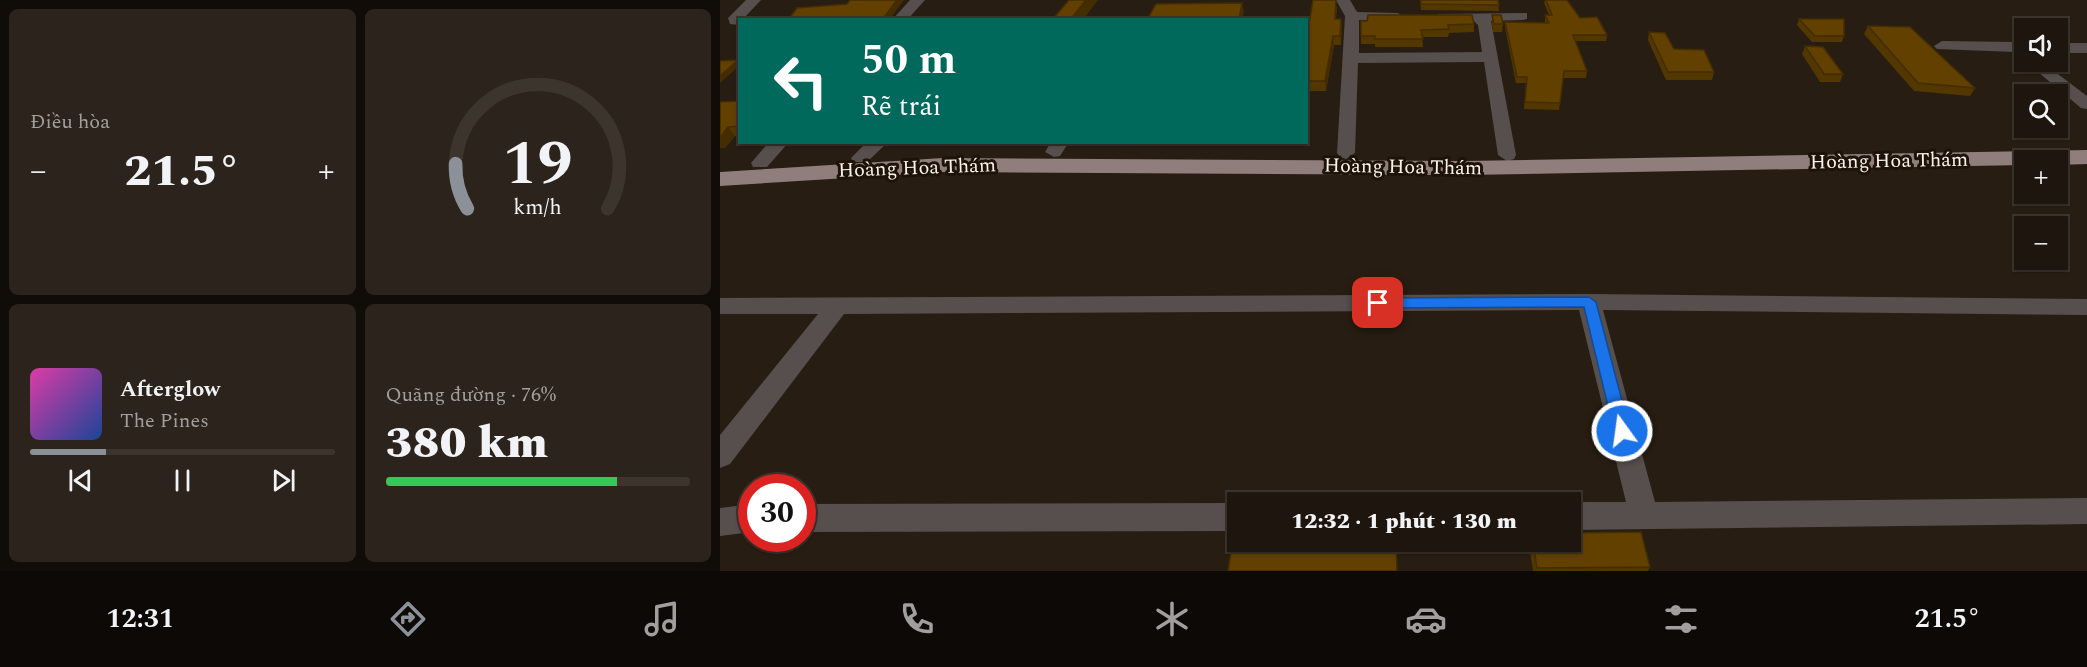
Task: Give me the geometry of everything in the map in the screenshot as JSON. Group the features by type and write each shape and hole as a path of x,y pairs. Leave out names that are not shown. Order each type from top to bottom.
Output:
{"main road":[{"name":"Hoàng Hoa Thám","path":"720,179 771,161 932,166 1028,164 1463,168 1654,159 2087,146"},
{"name":"Hoàng Hoa Thám","path":"720,167 771,161 1057,147 1654,159 2087,157"}],"street":[{"path":"738,21 735,21 735,18 754,0"},
{"path":"901,18 918,0"},
{"path":"1343,0 1352,16 1346,153"},
{"path":"1352,16 1409,17"},
{"path":"1432,17 1522,16"},
{"path":"1479,17 1485,22 1507,155"},
{"path":"1995,29 2014,40"},
{"path":"1942,45 2014,43"},
{"path":"2068,48 2087,48"},
{"path":"1351,58 1489,57"},
{"path":"2046,72 2087,104"},
{"path":"2062,72 2087,93"},
{"path":"860,158 877,144"},
{"path":"1589,302 1644,516"},
{"path":"720,306 1589,302 2087,307"},
{"path":"720,456 837,306"},
{"path":"1581,516 2087,511"},
{"path":"816,518 1227,517"},
{"path":"720,522 738,520"}],"building":[{"path":"850,0 897,0 884,18 790,18 797,8 847,4"},
{"path":"1069,0 1086,0 1072,18 1054,18"},
{"path":"1313,0 1336,0 1335,19 1341,19 1340,36 1333,36 1325,81 1308,81 1308,31"},
{"path":"1421,0 1498,0 1499,5 1421,4"},
{"path":"1546,0 1567,0 1580,18 1597,17 1607,35 1573,35 1587,71 1564,71 1560,103 1525,102 1527,77 1517,77 1505,22 1549,23 1545,15 1552,15"},
{"path":"1242,3 1239,18 1148,18 1156,4"},
{"path":"1368,15 1472,15 1474,24 1448,25 1449,29 1421,30 1423,39 1375,39 1375,36 1361,36 1361,21 1367,21"},
{"path":"1492,15 1501,15 1503,24 1494,24"},
{"path":"1799,19 1844,19 1844,36 1815,36"},
{"path":"1868,26 1910,27 1975,88 1918,83"},
{"path":"1649,32 1665,33 1674,49 1704,50 1714,72 1668,72"},
{"path":"1805,46 1823,47 1843,74 1824,74"},
{"path":"738,60 720,76 720,61"},
{"path":"738,101 738,126 728,127 720,138 720,102"},
{"path":"1641,532 1650,567 1537,568 1535,552 1581,552 1581,533"},
{"path":"1231,552 1396,552 1397,571 1228,571"}],"route":[{"path":"1378,303 1589,302 1622,431"}]}
